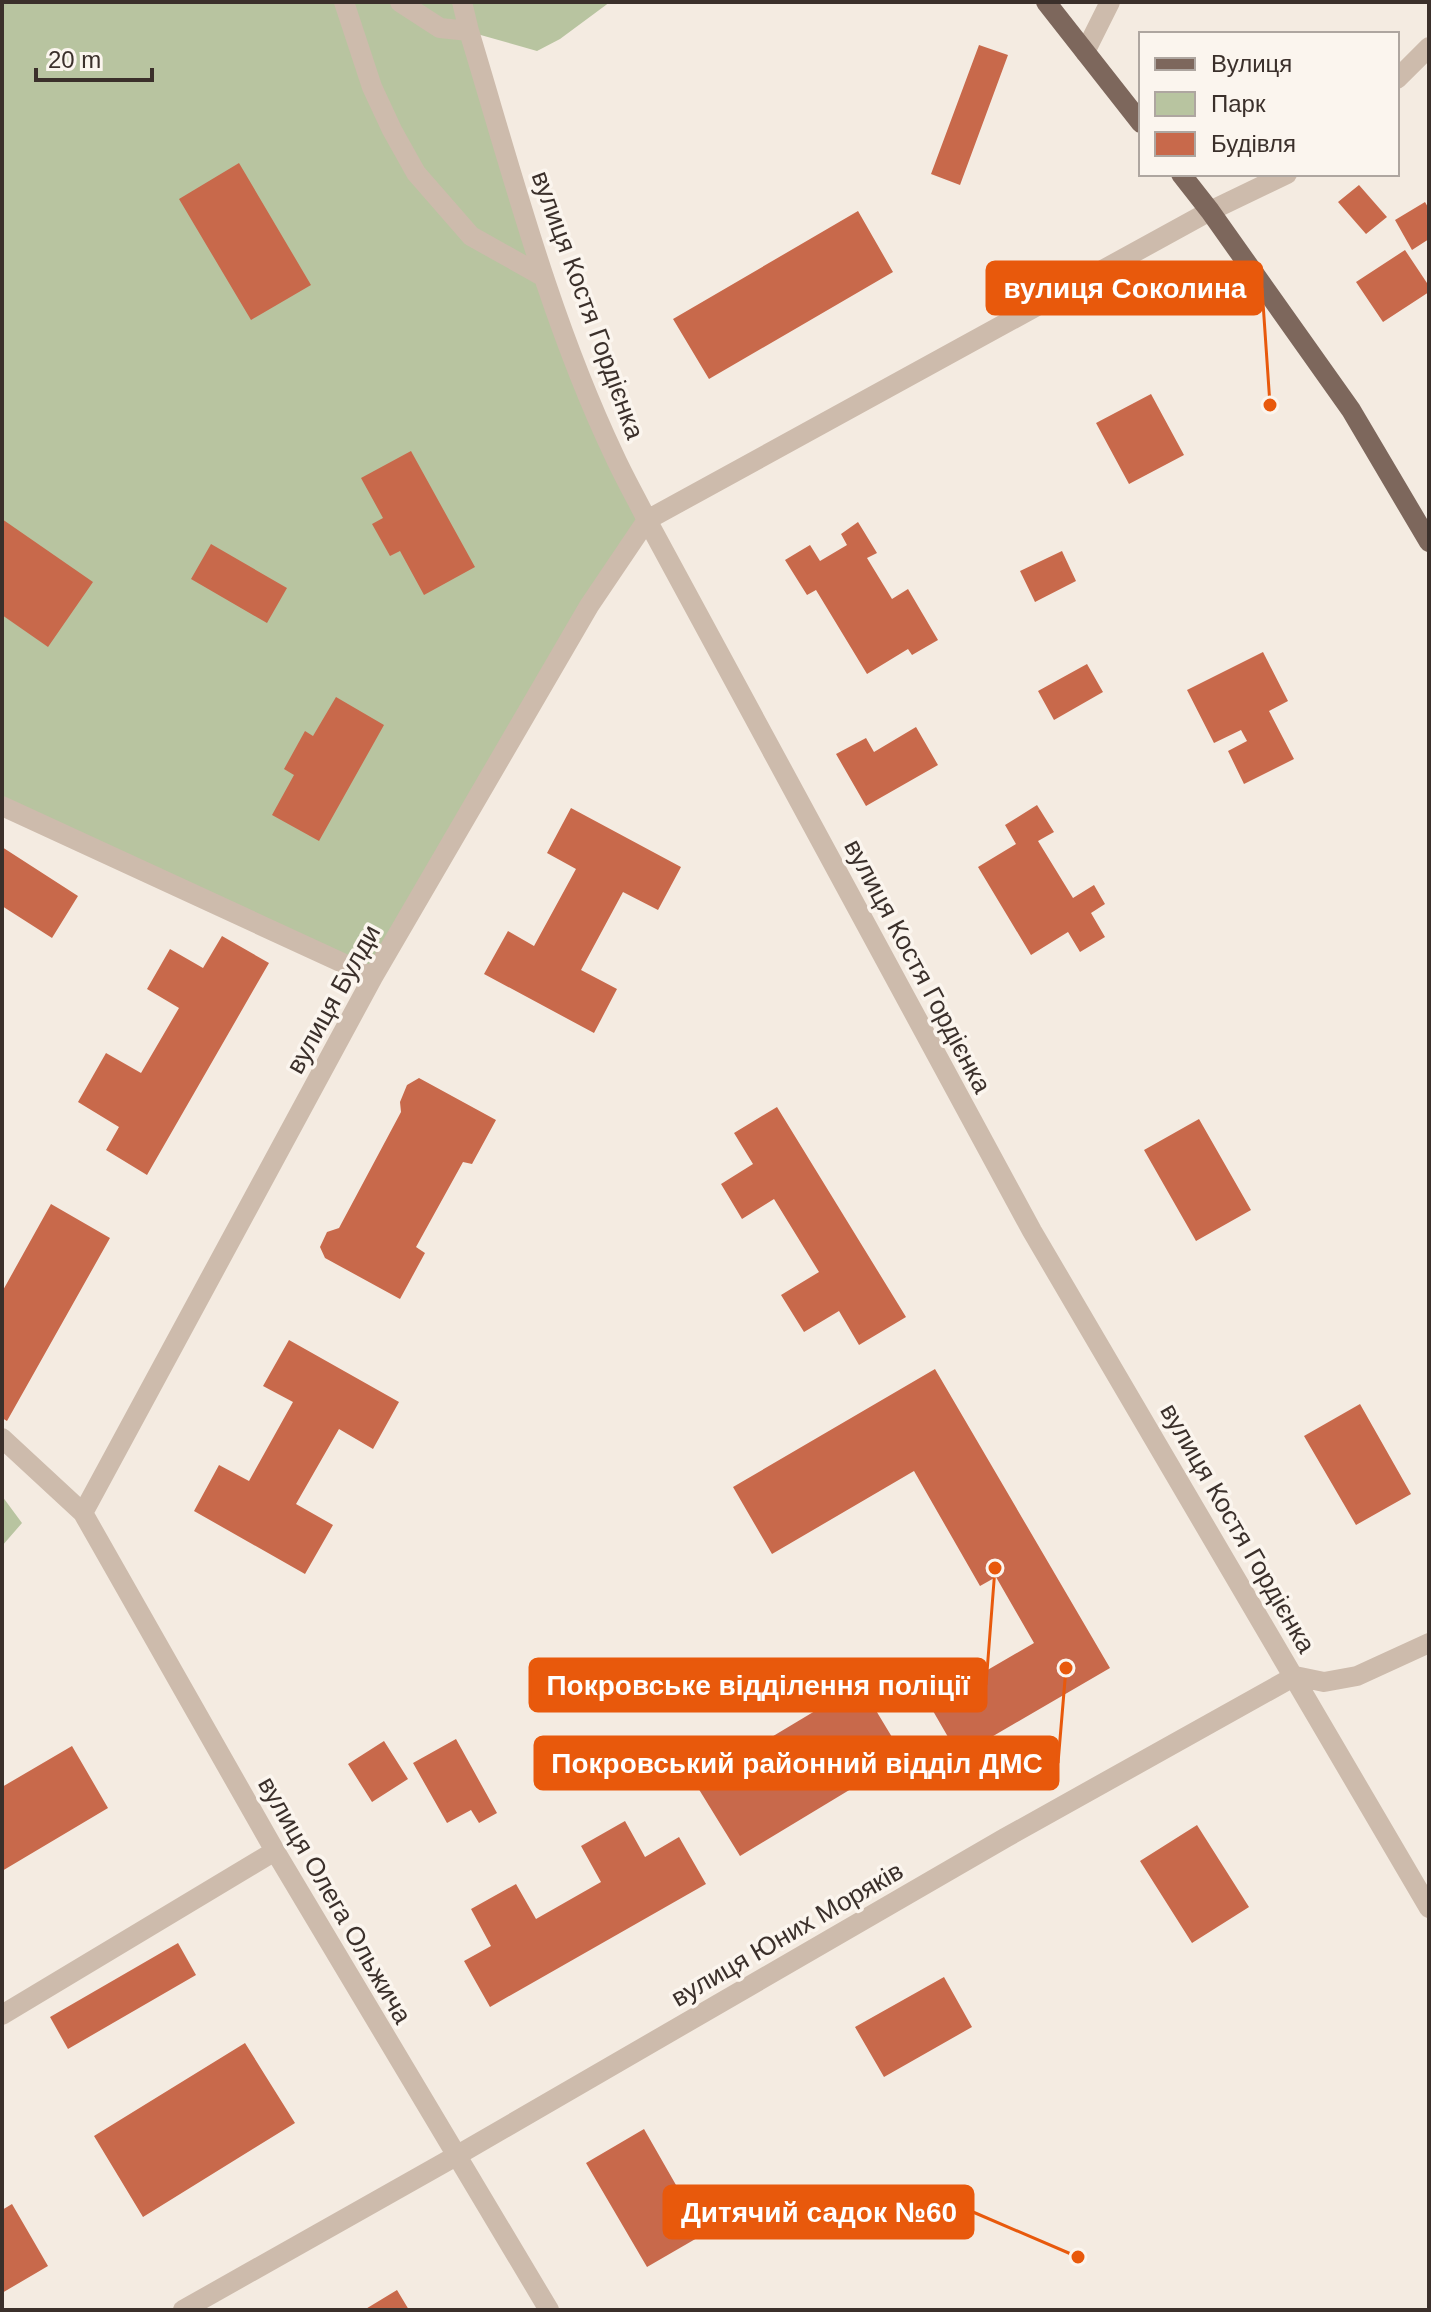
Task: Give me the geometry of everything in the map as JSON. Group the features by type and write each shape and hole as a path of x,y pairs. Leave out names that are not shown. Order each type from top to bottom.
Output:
{"main road":[{"path":"1046,2 1139,120"},
{"path":"1183,176 1351,410 1429,542"}],"street":[{"path":"344,2 372,87 416,173 471,236 544,277"},
{"path":"400,2 440,28 469,31"},
{"name":"вулиця Костя Гордієнка","path":"462,2 544,277 613,454 1032,1231 1429,1908"},
{"path":"1085,52 1110,2"},
{"path":"1399,77 1429,47"},
{"path":"647,520 1210,211 1283,176"},
{"name":"вулиця Булди","path":"83,1513 373,977 589,606 647,520"},
{"path":"2,806 373,977"},
{"name":"вулиця Олега Ольжича","path":"2,1438 83,1513 275,1851 549,2310"},
{"path":"1295,1676 1324,1682 1357,1676 1429,1643"},
{"name":"вулиця Юних Моряків","path":"183,2310 456,2156 991,1846 1295,1676"},
{"path":"2,2015 275,1851"}],"green space":[{"path":"2,2 610,2 560,39 537,51 470,32 544,277 647,520 373,977 2,806"},
{"path":"2,1496 22,1523 2,1546"}],"building":[{"path":"979,45 1008,55 960,185 931,174"},
{"path":"239,163 311,285 251,320 179,199"},
{"path":"1359,185 1387,217 1366,234 1338,202"},
{"path":"1425,202 1429,209 1429,239 1412,250 1395,220"},
{"path":"858,211 893,272 709,379 673,319"},
{"path":"1405,250 1429,286 1429,292 1383,322 1356,282"},
{"path":"1151,394 1184,455 1129,484 1096,423"},
{"path":"411,451 475,567 424,595 400,551 390,556 372,524 383,518 361,478"},
{"path":"2,519 93,582 48,647 2,615"},
{"path":"858,522 877,553 867,558 892,599 908,589 938,640 912,655 908,649 867,674 816,590 807,595 785,560 810,545 820,561 847,545 841,534"},
{"path":"211,544 287,588 267,623 191,579"},
{"path":"1062,551 1076,581 1035,602 1020,571"},
{"path":"1263,652 1288,701 1269,711 1294,759 1244,784 1228,751 1247,741 1241,730 1214,743 1187,690"},
{"path":"1087,664 1103,692 1054,720 1038,691"},
{"path":"336,697 384,725 319,841 272,815 294,775 284,769 305,731 313,736"},
{"path":"916,727 938,765 866,806 836,754 866,738 874,752"},
{"path":"1037,805 1054,832 1038,841 1073,898 1094,885 1105,904 1091,913 1105,937 1080,952 1068,932 1031,955 978,867 1016,844 1005,825"},
{"path":"571,808 681,867 658,910 623,892 581,970 617,989 594,1033 484,974 508,931 534,946 576,869 547,853"},
{"path":"2,847 78,896 52,938 2,906"},
{"path":"222,936 269,963 147,1175 106,1150 119,1127 78,1102 106,1053 141,1073 179,1008 147,989 170,949 203,968"},
{"path":"419,1078 496,1120 472,1164 463,1162 416,1247 425,1253 400,1299 325,1258 320,1247 327,1232 339,1228 401,1112 400,1102 407,1085"},
{"path":"777,1107 906,1317 859,1345 839,1311 804,1332 781,1295 819,1272 774,1199 742,1219 721,1184 753,1164 734,1133"},
{"path":"1199,1119 1251,1210 1196,1241 1144,1150"},
{"path":"51,1204 110,1238 7,1421 2,1418 2,1292"},
{"path":"289,1340 399,1402 373,1449 339,1429 296,1504 333,1525 305,1574 194,1511 219,1465 249,1481 293,1402 263,1386"},
{"path":"935,1369 1110,1668 959,1756 929,1704 1034,1643 996,1577 980,1586 914,1471 772,1554 733,1487"},
{"path":"1360,1404 1411,1494 1356,1525 1304,1436"},
{"path":"860,1684 904,1757 740,1856 695,1783"},
{"path":"456,1739 497,1813 479,1823 471,1810 447,1823 413,1763"},
{"path":"384,1741 408,1779 372,1802 348,1764"},
{"path":"72,1746 108,1808 2,1871 2,1787"},
{"path":"625,1821 645,1857 679,1837 706,1884 490,2007 464,1961 491,1946 471,1909 516,1884 536,1919 601,1882 581,1846"},
{"path":"1197,1825 1249,1907 1192,1943 1140,1861"},
{"path":"178,1943 196,1975 68,2049 50,2017"},
{"path":"944,1977 972,2027 884,2077 855,2027"},
{"path":"245,2043 295,2123 143,2217 94,2136"},
{"path":"644,2129 704,2234 647,2267 586,2163"},
{"path":"12,2204 48,2266 2,2293 2,2210"},
{"path":"397,2290 409,2310 364,2310"}],"place":[{"name":"вулиця Соколина","path":"1270,405"},
{"name":"Покровське відділення поліції","path":"995,1568"},
{"name":"Покровський районний відділ ДМС","path":"1066,1668"},
{"name":"Дитячий садок №60","path":"1078,2257"}]}
